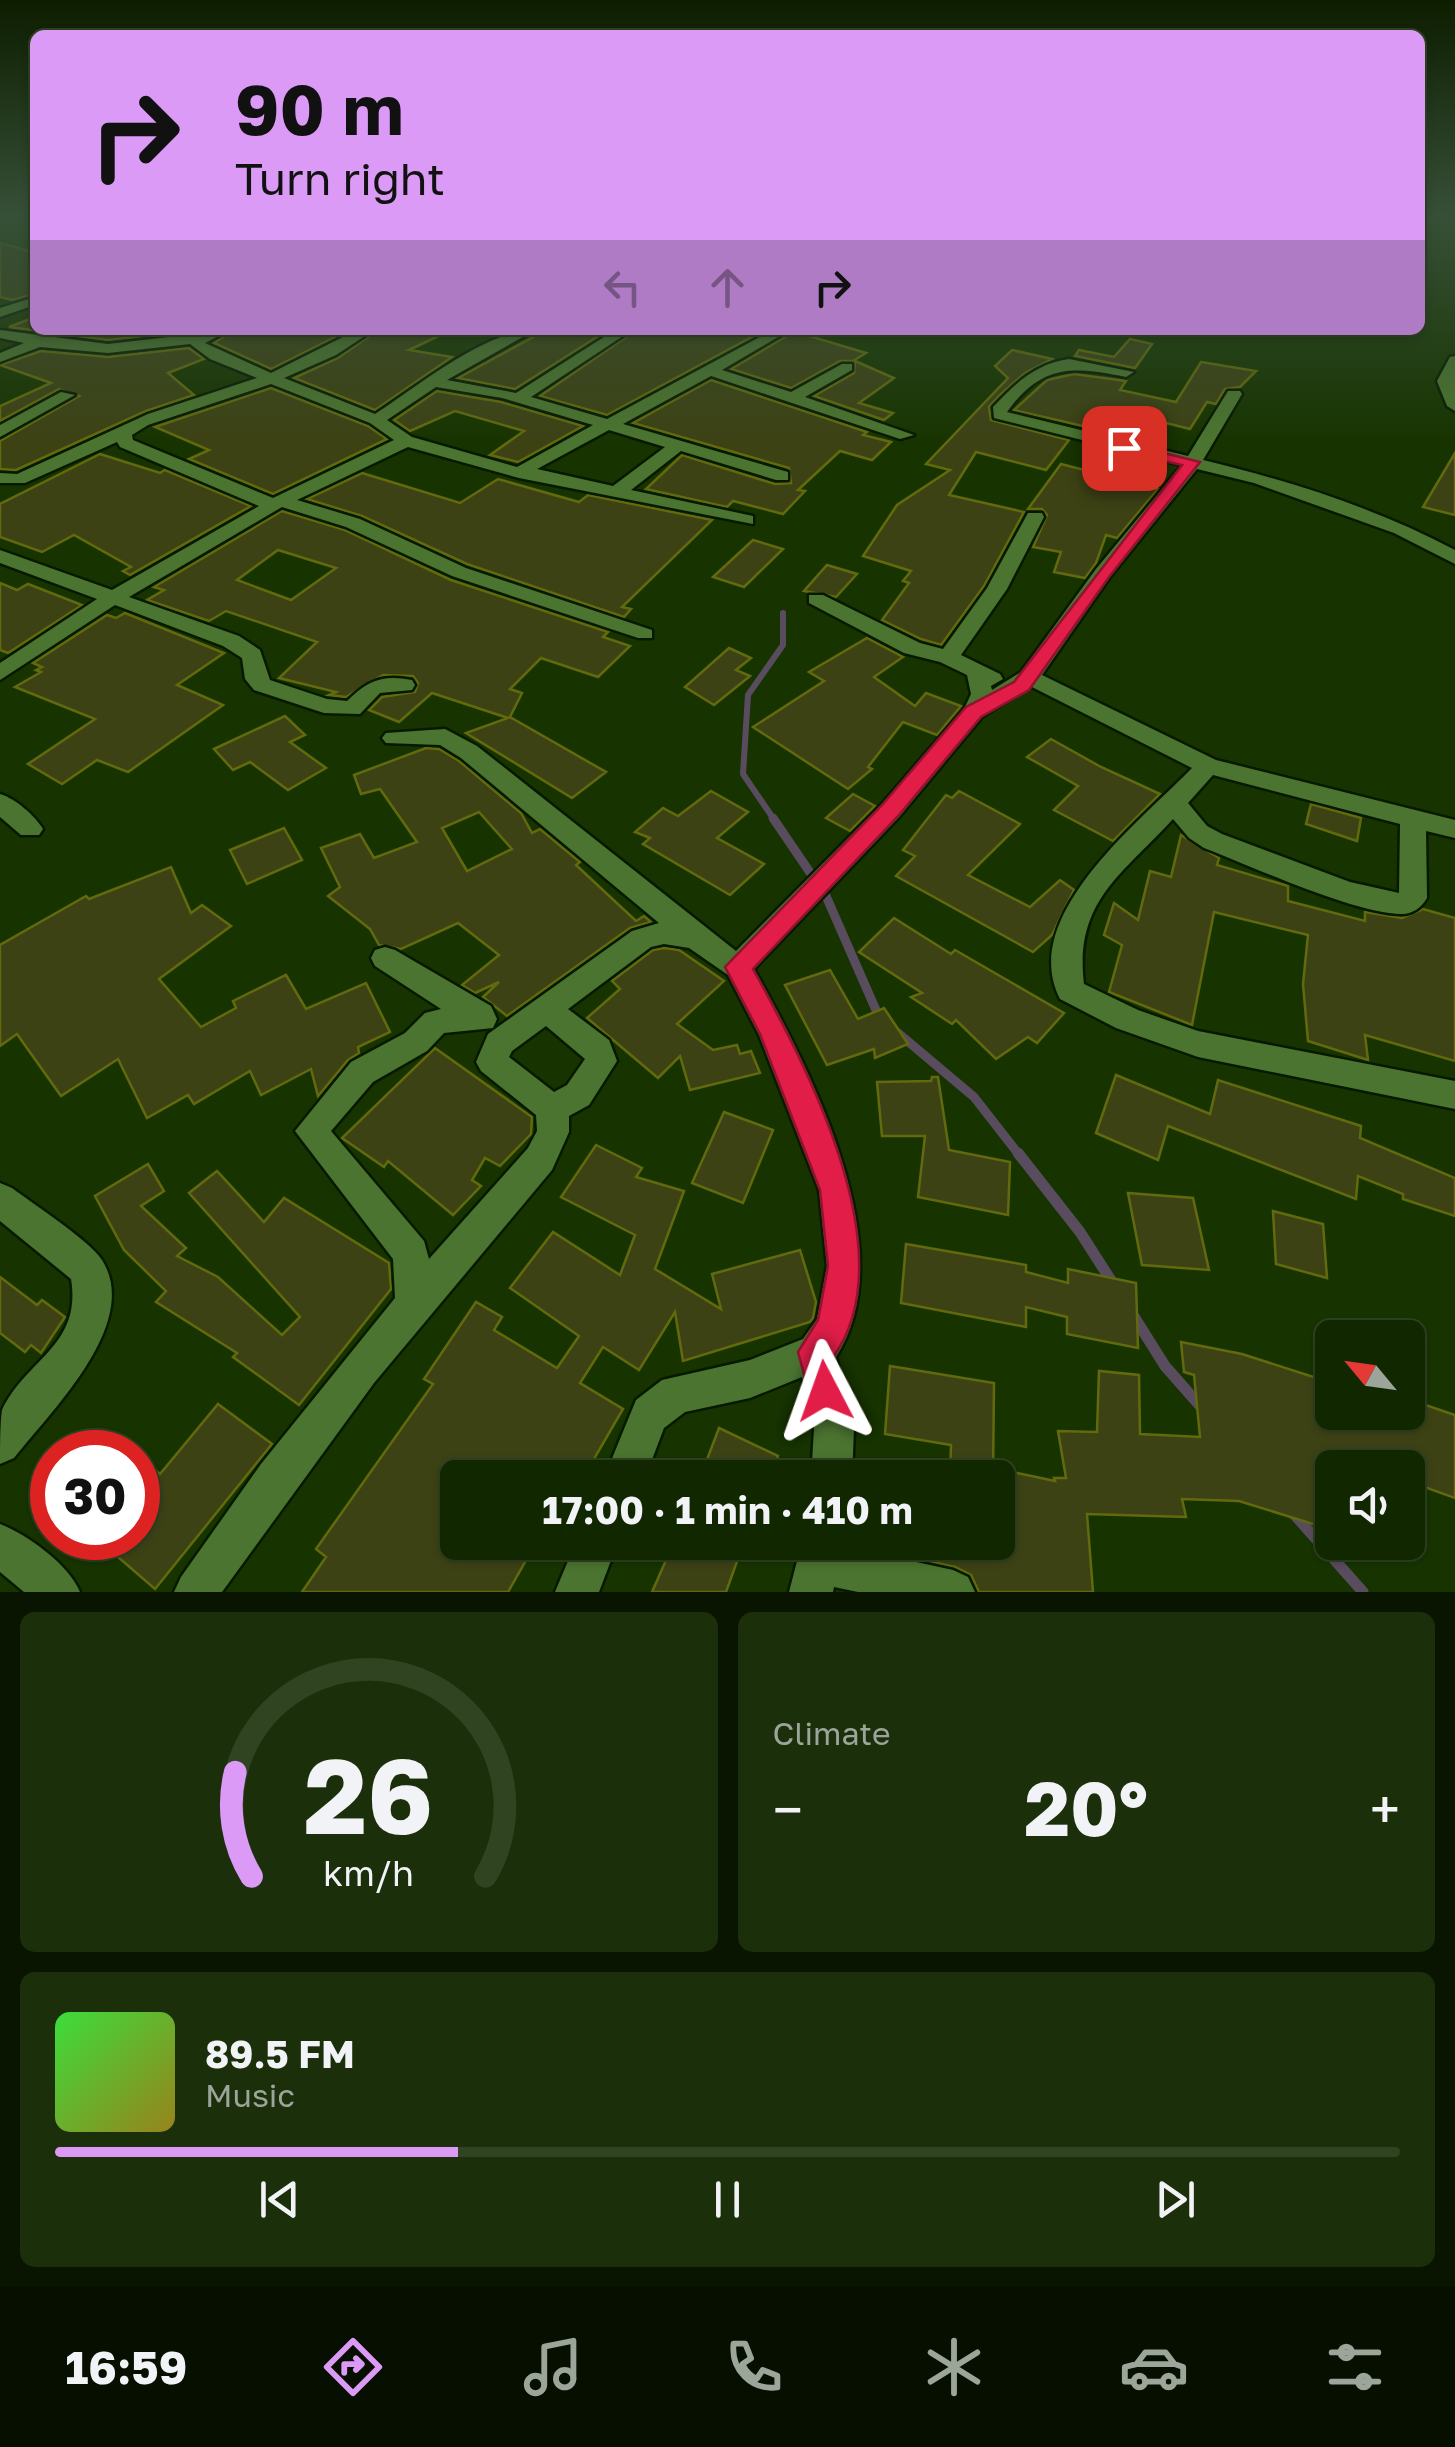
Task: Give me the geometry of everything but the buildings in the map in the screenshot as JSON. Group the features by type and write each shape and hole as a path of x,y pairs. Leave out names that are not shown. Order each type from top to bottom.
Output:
{"street":[{"path":"0,313 30,303"},
{"path":"0,334 100,352 199,340 211,335"},
{"path":"0,478 20,479 123,433 134,424 268,377 360,335"},
{"path":"376,420 468,360 518,335"},
{"path":"518,398 618,335"},
{"path":"526,472 605,424 628,416 773,335"},
{"path":"199,340 197,344 214,356 376,420 406,442 746,520"},
{"path":"0,358 39,342"},
{"path":"1126,372 1068,360 1056,364 1028,380 999,410 1000,416 1260,478 1401,530 1455,558"},
{"path":"1455,360 1445,381 1455,406"},
{"path":"795,396 847,367"},
{"path":"711,371 906,436"},
{"path":"437,382 518,398 782,476"},
{"path":"974,712 1025,682 1103,573 1192,462 1234,394"},
{"path":"0,432 67,396"},
{"path":"123,433 126,443 276,503 353,523 459,572 645,634"},
{"path":"1,671 109,600 276,503 406,442"},
{"path":"619,490 677,446"},
{"path":"948,657 996,589 1034,517"},
{"path":"0,556 68,578 109,600 137,604 231,641 252,655 256,679 262,685 324,706 352,709 374,687 404,685"},
{"path":"816,599 912,648 948,657 978,675 1025,682 1208,766 1455,829"},
{"path":"738,967 891,810 974,712 982,694 978,675"},
{"path":"394,738 445,737 470,752 696,938 738,967 774,1033 836,1190 845,1266 834,1326 816,1352 750,1378 676,1394 650,1414 631,1460"},
{"path":"1208,766 1082,900 1072,918 1066,967 1070,991 1127,1019 1198,1044 1455,1095"},
{"path":"0,803 30,829"},
{"path":"1173,803 1198,832 1213,842 1346,891 1403,904 1413,898 1412,818"},
{"path":"207,1588 278,1474 414,1301 540,1158 553,1132 552,1109 492,1062 499,1043 642,939 664,934 696,938"},
{"path":"385,958 480,1016 499,1043"},
{"path":"546,1009 598,1048 602,1061 578,1095 552,1109"},
{"path":"414,1301 411,1253 311,1131 362,1072 416,1042 436,1022 480,1016"},
{"path":"0,1199 88,1270 94,1306 82,1340 0,1444"},
{"path":"816,1352 834,1429 833,1460"},
{"path":"0,1545 58,1592"},
{"path":"577,1592 590,1560"},
{"path":"818,1568 834,1565 953,1592"}],"waterway":[{"path":"775,821 743,774 748,695 783,645 783,613"},
{"path":"773,818 826,896 879,1017"},
{"path":"898,1033 974,1097 1020,1156"},
{"path":"1018,1153 1080,1232 1112,1282"},
{"path":"1133,1315 1165,1366 1202,1408"},
{"path":"1293,1513 1363,1592"}],"route":[{"path":"825,1391 816,1352 834,1326 845,1266 836,1190 774,1033 738,967 891,810 974,712 1022,686 1103,573 1192,462 1124,448"}]}
